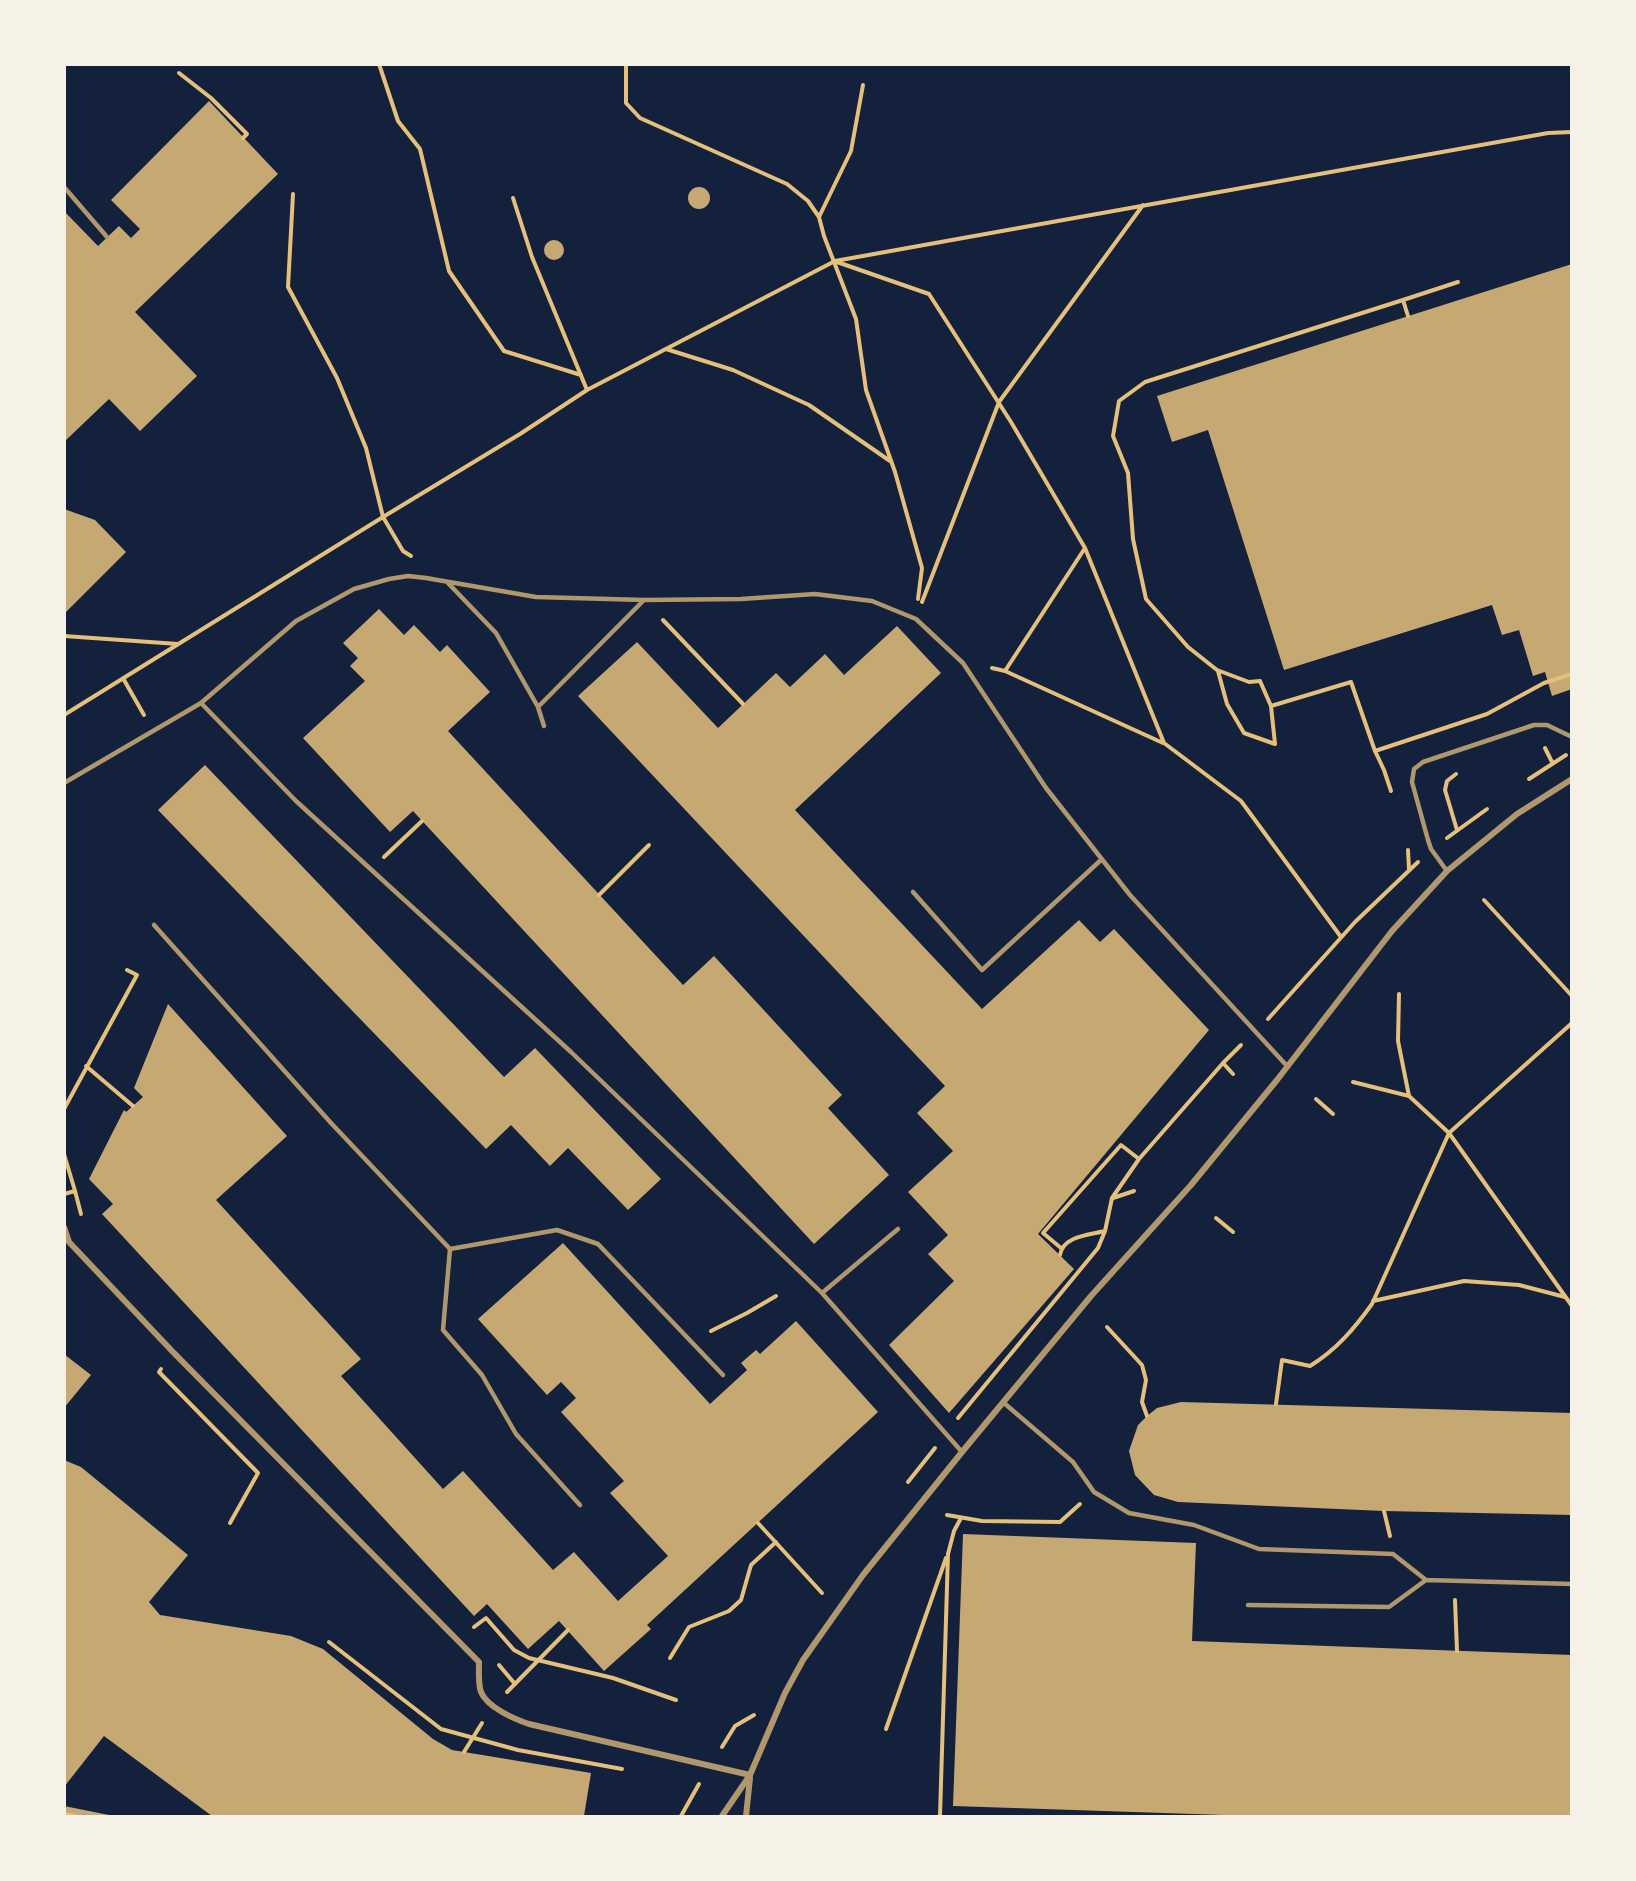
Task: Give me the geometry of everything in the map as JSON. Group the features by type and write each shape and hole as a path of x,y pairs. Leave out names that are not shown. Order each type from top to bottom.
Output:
{"street":[{"path":"722,1816 750,1775 802,1660 863,1575 962,1452 1091,1296 1191,1185 1287,1066 1376,949 1447,871 1517,814 1572,779"},
{"path":"64,1227 69,1242 156,1334 479,1662 481,1692 493,1706 511,1718 529,1724 750,1775"},
{"path":"746,1816 750,1775"}],"lane":[{"path":"64,187 107,237"},
{"path":"64,783 201,703 296,621 354,588 388,579 408,576 536,597 644,600 741,599 815,594 872,601 916,619 963,663 1046,788 1130,895 1287,1066"},
{"path":"447,582 496,633 538,707 544,726"},
{"path":"538,707 644,600"},
{"path":"201,703 296,801 571,1052 822,1293 962,1452"},
{"path":"1447,871 1431,849 1428,840 1412,782 1414,769 1423,762 1534,725 1547,725 1572,737"},
{"path":"913,892 982,970 1102,859"},
{"path":"154,925 331,1123 450,1249 443,1330 482,1375 516,1434 580,1505"},
{"path":"822,1293 898,1229"},
{"path":"450,1249 557,1230 598,1244 723,1375"},
{"path":"1004,1403 1073,1461 1094,1492 1129,1513 1194,1525 1259,1549 1394,1554 1426,1580 1572,1584"},
{"path":"1248,1605 1389,1607 1426,1580"}],"path":[{"path":"379,64 398,121 420,149 449,272 504,351 581,375"},
{"path":"626,64 626,103 640,118 787,184 808,201 819,217 824,237 856,319 866,390 891,462 922,568 916,619"},
{"path":"180,73 247,134 243,138"},
{"path":"819,217 851,151 863,85"},
{"path":"64,715 520,434 587,390 835,261 1536,135 1572,132"},
{"path":"293,194 288,287 338,378 366,448 383,517 403,551 412,557"},
{"path":"513,198 532,257 587,390"},
{"path":"916,619 999,402 1144,204"},
{"path":"835,261 929,294 999,402 1085,548 1164,743"},
{"path":"1217,670 1227,704 1244,733 1275,744 1271,706 1260,681 1249,682 1217,670 1188,647 1146,599 1133,539 1128,473 1113,436 1119,401 1145,382 1458,282"},
{"path":"1403,300 1408,316"},
{"path":"666,349 733,370 809,405 891,462"},
{"path":"1005,671 1085,548"},
{"path":"644,600 743,704"},
{"path":"64,636 178,644"},
{"path":"963,663 1005,671 1164,743 1241,801 1341,937"},
{"path":"1374,751 1488,714 1544,683 1572,674"},
{"path":"124,680 154,731"},
{"path":"1271,706 1351,682 1374,751 1384,770 1395,801"},
{"path":"1535,746 1544,746 1552,762"},
{"path":"1457,830 1445,789 1447,781 1458,772"},
{"path":"370,870 422,821"},
{"path":"1408,842 1409,870"},
{"path":"599,895 649,845"},
{"path":"1484,900 1572,996"},
{"path":"64,1109 137,975 127,970"},
{"path":"1399,994 1398,1041 1408,1096"},
{"path":"1276,1404 1282,1360 1310,1366 1329,1354 1356,1327 1373,1301 1449,1133 1572,1023"},
{"path":"902,1489 1098,1248 1106,1231 1113,1198 1139,1159 1223,1063 1255,1032"},
{"path":"1223,1063 1233,1074"},
{"path":"86,1066 133,1106"},
{"path":"1353,1082 1408,1096 1449,1133 1572,1306"},
{"path":"1316,1099 1333,1114"},
{"path":"1061,1248 1043,1233 1121,1144 1139,1159"},
{"path":"64,1154 75,1191"},
{"path":"1113,1198 1134,1191"},
{"path":"1216,1218 1233,1232"},
{"path":"1060,1255 1061,1248 1067,1241 1106,1231"},
{"path":"1373,1301 1464,1281 1519,1285 1565,1298"},
{"path":"711,1331 747,1314 776,1296"},
{"path":"1107,1327 1142,1365 1146,1380 1142,1402 1147,1416"},
{"path":"180,1394 258,1473 230,1523"},
{"path":"947,1515 982,1521 1059,1522 1094,1492"},
{"path":"886,1729 954,1532 961,1518"},
{"path":"758,1523 822,1593"},
{"path":"670,1658 689,1627 729,1611 741,1600 751,1565 776,1542"},
{"path":"940,1816 948,1554"},
{"path":"1454,1581 1457,1651"},
{"path":"816,1603 828,1585"},
{"path":"467,1632 486,1618 514,1650 529,1658 613,1678 676,1700"},
{"path":"514,1684 540,1661 568,1630"},
{"path":"681,1816 735,1726 756,1713"},
{"path":"64,1814 75,1816"}],"building":[{"path":"209,101 278,174 135,312 197,376 140,431 109,399 64,442 64,211 98,246 119,226 131,238 140,229 111,200"},
{"path":"699,187 707,190 710,198 707,206 699,209 691,206 688,198 691,190"},
{"path":"550,240 558,240 564,246 564,254 558,260 550,260 544,254 544,246"},
{"path":"1572,264 1572,689 1552,696 1545,672 1533,676 1519,630 1502,635 1492,605 1284,670 1208,430 1172,442 1157,396"},
{"path":"64,509 95,520 126,552 64,614"},
{"path":"379,609 404,635 414,625 440,652 447,645 490,692 448,731 683,985 714,956 842,1095 828,1108 889,1175 814,1244 413,811 390,832 303,738 365,681 350,666 358,658 343,643"},
{"path":"897,626 941,673 795,810 982,1009 1079,920 1100,942 1114,929 1209,1030 1038,1234 1074,1269 949,1413 889,1345 954,1281 928,1254 948,1235 908,1192 953,1151 917,1113 945,1086 578,696 637,642 718,728 776,673 790,687 825,654 844,675"},
{"path":"205,765 504,1077 535,1048 661,1179 628,1210 568,1148 550,1166 511,1125 486,1149 158,810"},
{"path":"168,1004 287,1136 216,1200 361,1359 341,1376 443,1489 463,1471 553,1570 574,1552 618,1601 668,1556 610,1493 624,1481 561,1412 576,1398 561,1382 547,1395 478,1319 563,1243 710,1404 747,1370 741,1363 756,1350 760,1354 796,1321 878,1412 647,1625 651,1629 604,1671 559,1621 528,1649 487,1604 474,1616 102,1214 113,1204 89,1179 124,1110 126,1112 143,1097 134,1088"},
{"path":"64,1354 91,1375 64,1408"},
{"path":"1181,1402 1572,1413 1572,1515 1384,1511 1178,1502 1154,1495 1135,1475 1129,1451 1138,1425 1147,1416 1157,1408"},
{"path":"64,1460 81,1467 188,1555 149,1602 160,1615 291,1636 323,1649 433,1739 452,1750 591,1773 584,1816 212,1816 104,1736 64,1787"},
{"path":"963,1534 1196,1543 1192,1641 1572,1655 1572,1816 1254,1816 953,1806"},
{"path":"64,1806 109,1815 109,1816 64,1816"}]}
